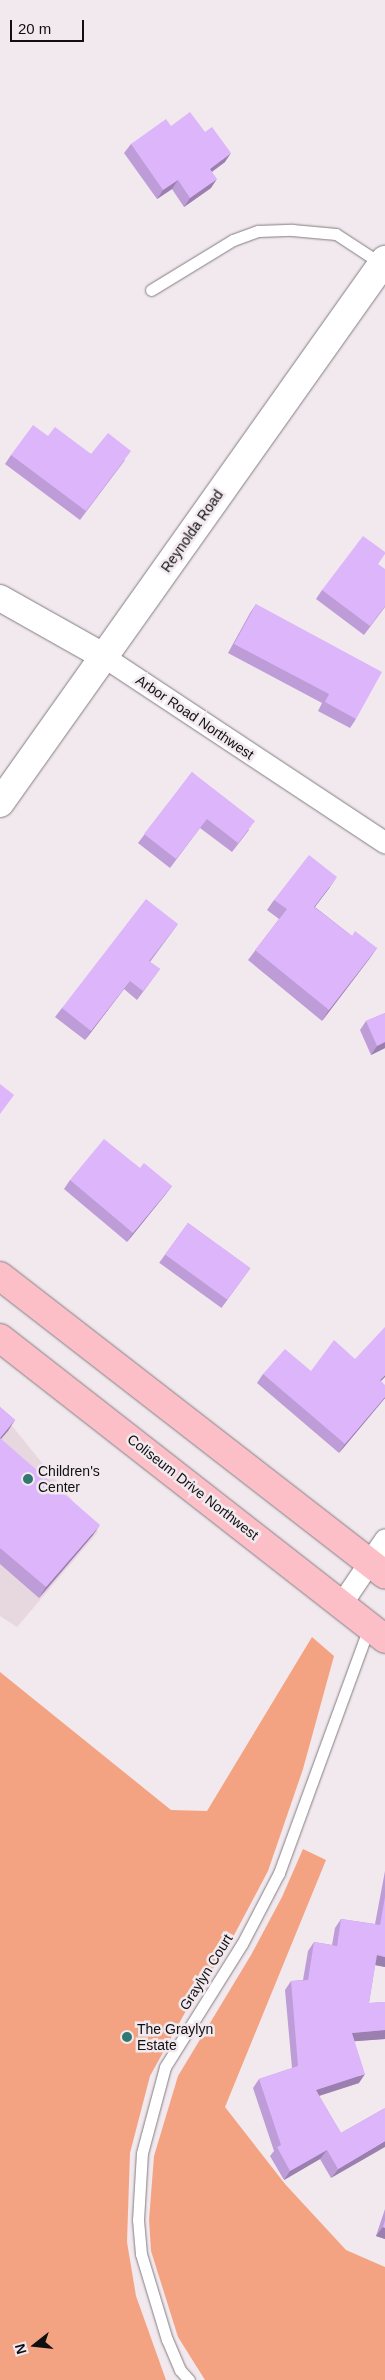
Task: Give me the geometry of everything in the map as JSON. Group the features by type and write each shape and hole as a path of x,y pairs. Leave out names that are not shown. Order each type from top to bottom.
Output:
{"main road":[{"name":"Reynolda Road","path":"0,803 383,262"},
{"path":"0,1276 376,1568"},
{"name":"Coliseum Drive Northwest","path":"0,1338 377,1633"}],"street":[{"name":"Arbor Road Northwest","path":"0,598 103,656 385,843"},
{"path":"341,1604 376,1568 385,1538"}],"lane":[{"path":"151,290 233,240 258,231 292,230 336,234 383,262"},
{"name":"Graylyn Court","path":"189,2380 181,2375 148,2287 140,2254 138,2220 142,2153 152,2110 165,2068 242,1944 279,1873 377,1633"}],"shaded area":[{"name":"Children's Center","path":"0,1415 13,1427 98,1532 17,1627 0,1616"},
{"name":"The Graylyn Estate","path":"312,1637 334,1656 303,1769 268,1871 232,1939 187,2009 150,2076 130,2153 127,2242 136,2296 166,2380 0,2380 0,1672 171,1810 207,1811"},
{"path":"303,1849 326,1860 225,2107 285,2184 346,2250 385,2267 385,2380 205,2380 178,2337 151,2251 149,2220 154,2156 178,2076 251,1955 282,1897"}],"building":[{"path":"190,112 205,132 212,127 231,153 210,169 217,179 190,198 178,180 163,190 131,144 166,119 171,126"},
{"path":"33,425 48,436 55,427 91,454 108,433 131,451 86,511 11,455"},
{"path":"363,536 385,552 378,564 385,569 385,606 370,626 322,590"},
{"path":"256,604 382,672 356,719 325,702 329,694 234,644"},
{"path":"192,772 255,821 238,843 207,819 176,859 144,834"},
{"path":"309,855 337,877 314,907 352,936 355,931 377,948 329,1010 255,950 287,909 274,900"},
{"path":"146,899 178,924 149,961 160,969 143,991 130,981 91,1031 62,1008"},
{"path":"385,1013 385,1042 377,1046 366,1021"},
{"path":"0,1084 14,1095 0,1114"},
{"path":"104,1139 140,1168 144,1163 172,1186 133,1233 70,1180"},
{"path":"188,1223 250,1268 227,1300 165,1255"},
{"path":"385,1327 385,1375 380,1380 385,1385 385,1397 345,1444 263,1374 285,1349 311,1371 334,1340 355,1359"},
{"path":"0,1407 15,1420 0,1438"},
{"name":"Children's Center","path":"0,1438 100,1525 46,1587 0,1548"},
{"path":"385,1897 385,1957 377,1955 369,2003 385,2002 385,2030 352,2033 365,2074 316,2090 341,2133 385,2108 385,2141 338,2169 327,2150 290,2171 277,2147 281,2145 259,2079 298,2066 291,1981 308,1980 314,1942 337,1946 341,1919 380,1925"}],"place":[{"name":"Children's Center","path":"28,1479"},
{"name":"The Graylyn Estate","path":"127,2037"}]}
